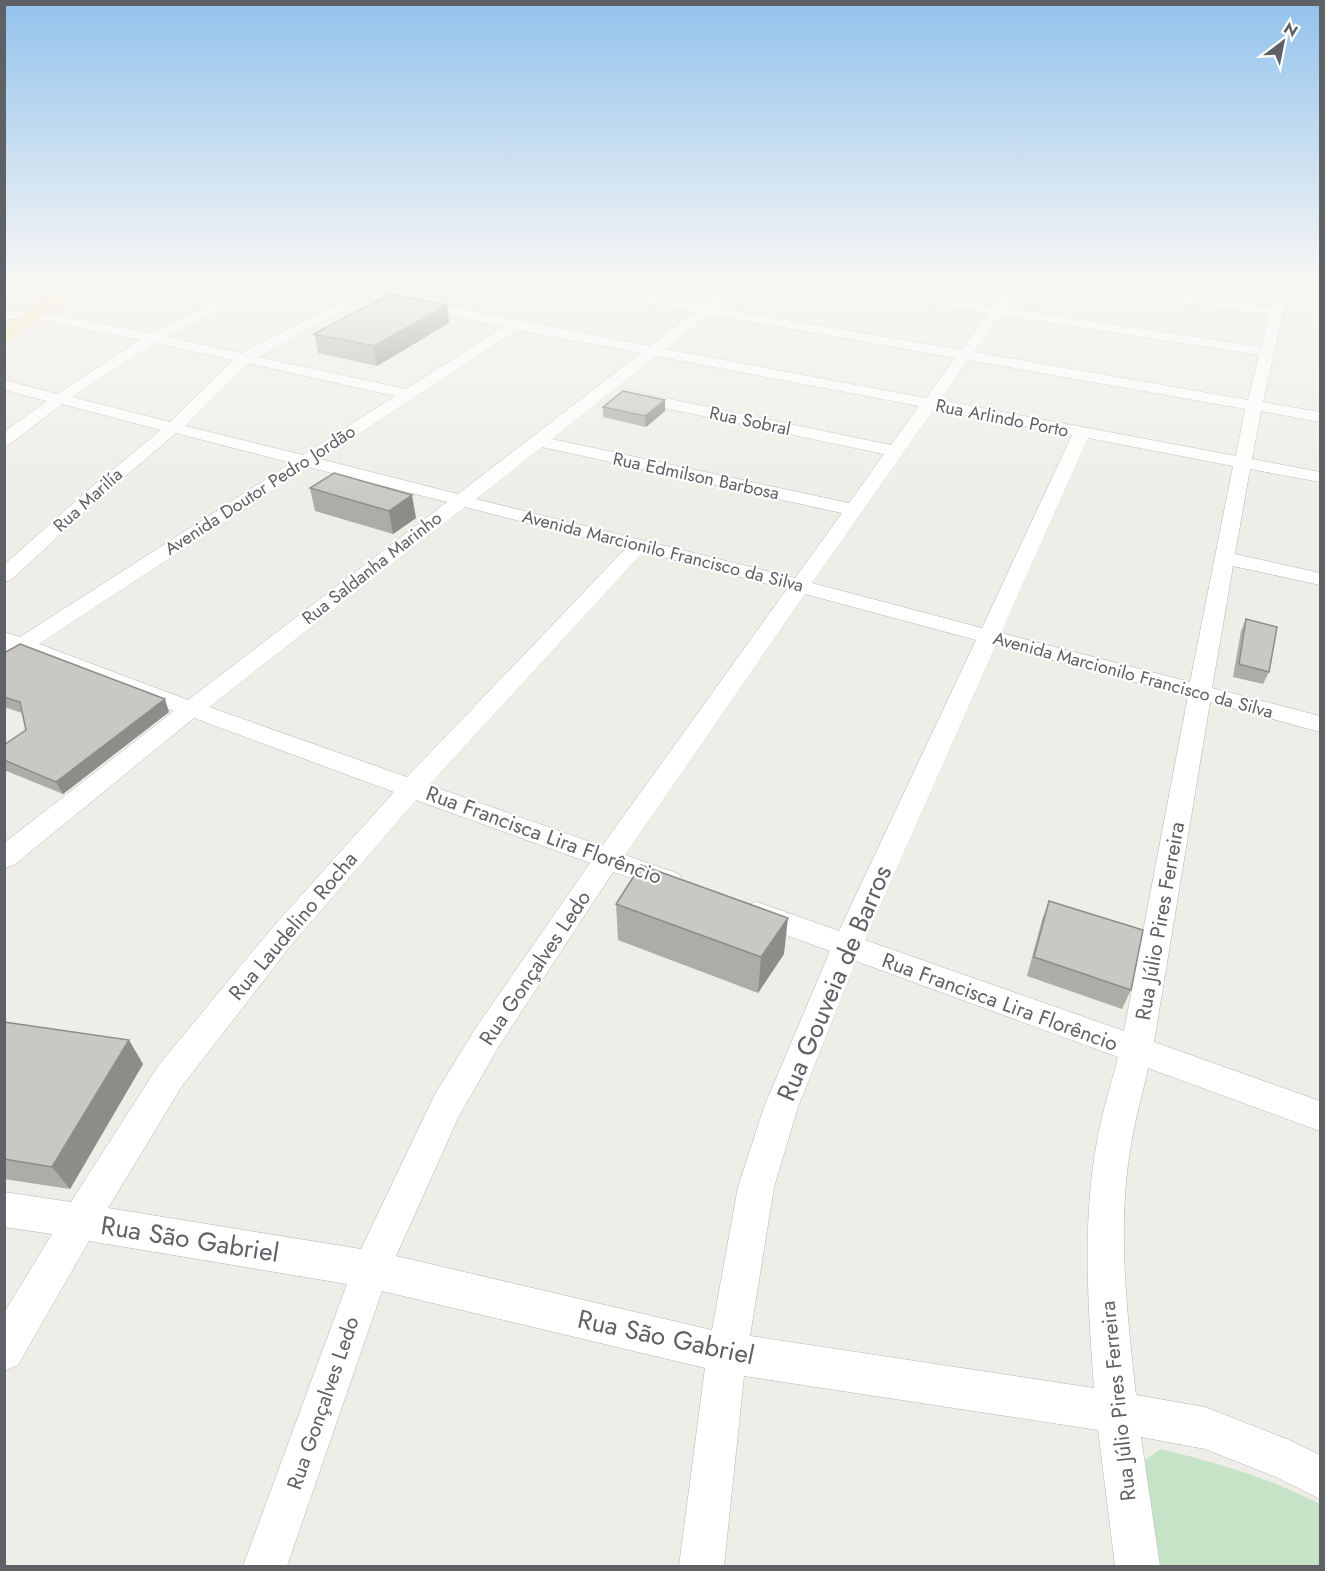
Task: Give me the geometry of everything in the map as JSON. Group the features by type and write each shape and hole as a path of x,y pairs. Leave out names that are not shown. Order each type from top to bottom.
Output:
{"street":[{"path":"4,440 59,399 128,354"},
{"path":"227,354 408,394"},
{"name":"Rua Marilía","path":"4,576 94,494 174,427 244,358 251,354"},
{"name":"Avenida Doutor Pedro Jordão","path":"11,646 470,354"},
{"name":"Rua Saldanha Marinho","path":"4,858 191,709 652,354"},
{"name":"Rua Arlindo Porto","path":"673,354 1081,434 1320,477"},
{"path":"955,354 1320,417"},
{"name":"Rua Júlio Pires Ferreira","path":"1137,1566 1117,1412 1107,1304 1106,1223 1114,1140 1136,1051 1224,558 1265,354"},
{"name":"Rua Gonçalves Ledo","path":"265,1566 371,1269 447,1105 489,1036 608,858 853,510 965,356"},
{"name":"Avenida Marcionilo Francisco da Silva","path":"4,385 800,586 1320,724"},
{"name":"Rua Sobral","path":"604,391 895,451"},
{"name":"Rua Gouveia de Barros","path":"701,1566 727,1353 756,1187 781,1107 846,946 1081,434"},
{"name":"Rua Edmilson Barbosa","path":"539,441 853,510"},
{"name":"Rua Laudelino Rocha","path":"4,1351 80,1221 170,1076 282,936 413,787 639,545"},
{"path":"1224,558 1320,579"},
{"name":"Rua Francisca Lira Florêncio","path":"11,646 413,787 694,890"},
{"name":"Rua Francisca Lira Florêncio","path":"738,906 1320,1116"},
{"name":"Rua São Gabriel","path":"4,1209 371,1269 727,1353 1117,1412 1205,1428 1289,1461 1320,1479"}],"green space":[{"path":"1161,1449 1243,1472 1282,1486 1320,1504 1320,1566 1158,1566 1145,1460"}],"building":[{"path":"623,391 665,400 645,416 603,407"},
{"path":"334,473 412,495 389,511 310,488"},
{"path":"1246,619 1277,627 1269,672 1239,664"},
{"path":"20,644 165,699 56,782 4,760 4,745 26,730 20,702 4,697 4,653"},
{"path":"641,865 788,918 761,957 616,904"},
{"path":"1049,901 1143,930 1131,990 1034,957"},
{"path":"4,1022 129,1040 52,1167 4,1159"}]}
